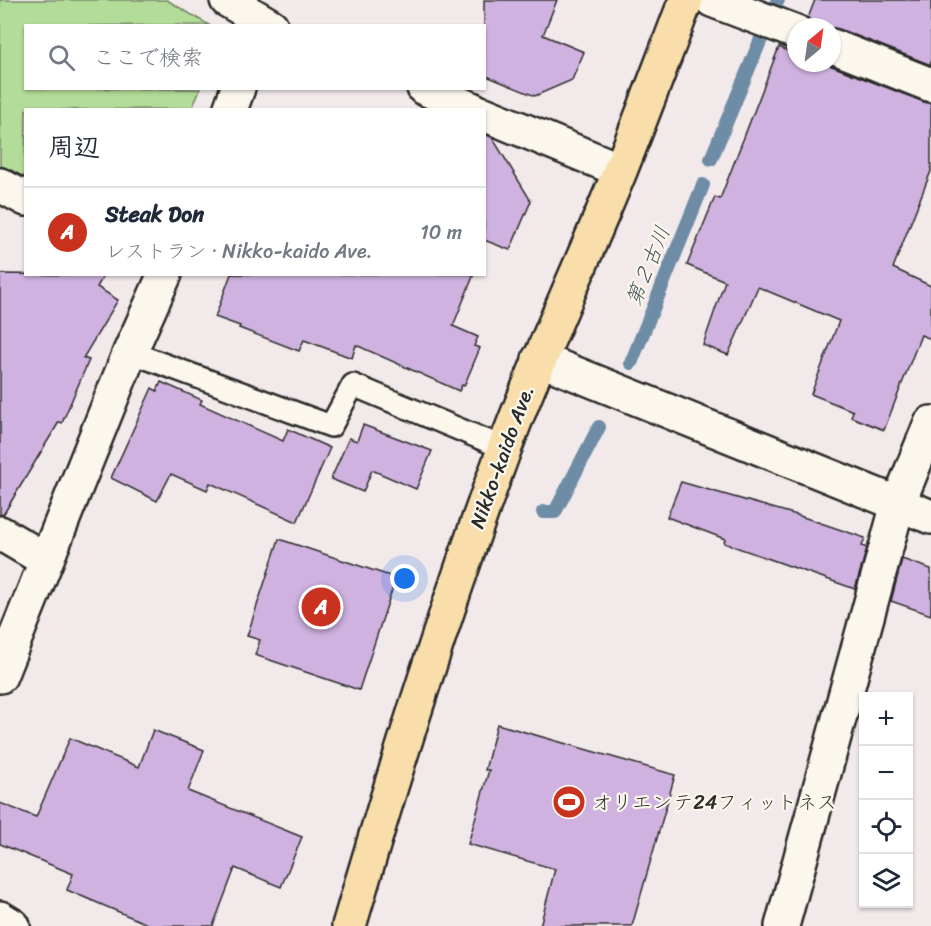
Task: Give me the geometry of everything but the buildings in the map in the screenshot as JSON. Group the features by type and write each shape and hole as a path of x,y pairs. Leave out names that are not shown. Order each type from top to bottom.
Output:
{"highway":[{"name":"Nikko-kaido Ave.","path":"349,926 389,791 504,448 539,359 620,170 686,0"}],"street":[{"path":"227,0 268,18"},
{"path":"712,0 787,29"},
{"path":"841,50 931,85"},
{"path":"231,108 237,90"},
{"path":"429,90 469,108"},
{"path":"486,115 620,170"},
{"path":"0,184 24,198"},
{"path":"0,676 162,276"},
{"path":"539,359 931,517"},
{"path":"782,926 898,504 931,423"},
{"path":"0,533 46,560"},
{"path":"0,918 13,926"}],"lane":[{"path":"130,352 331,426 353,385 504,448"}],"green space":[{"path":"0,0 167,0 207,24 24,24 24,90 200,90 192,108 24,108 24,179 0,165"}],"waterway":[{"name":"第２古川","path":"775,6 778,0"},
{"name":"第２古川","path":"711,159 761,39"},
{"name":"第２古川","path":"631,363 703,185"},
{"name":"第２古川","path":"543,512 555,512 599,427"}],"place":[{"name":"Steak Don","path":"321,607"},
{"name":"オリエンテ24フィットネス","path":"569,802"}]}
